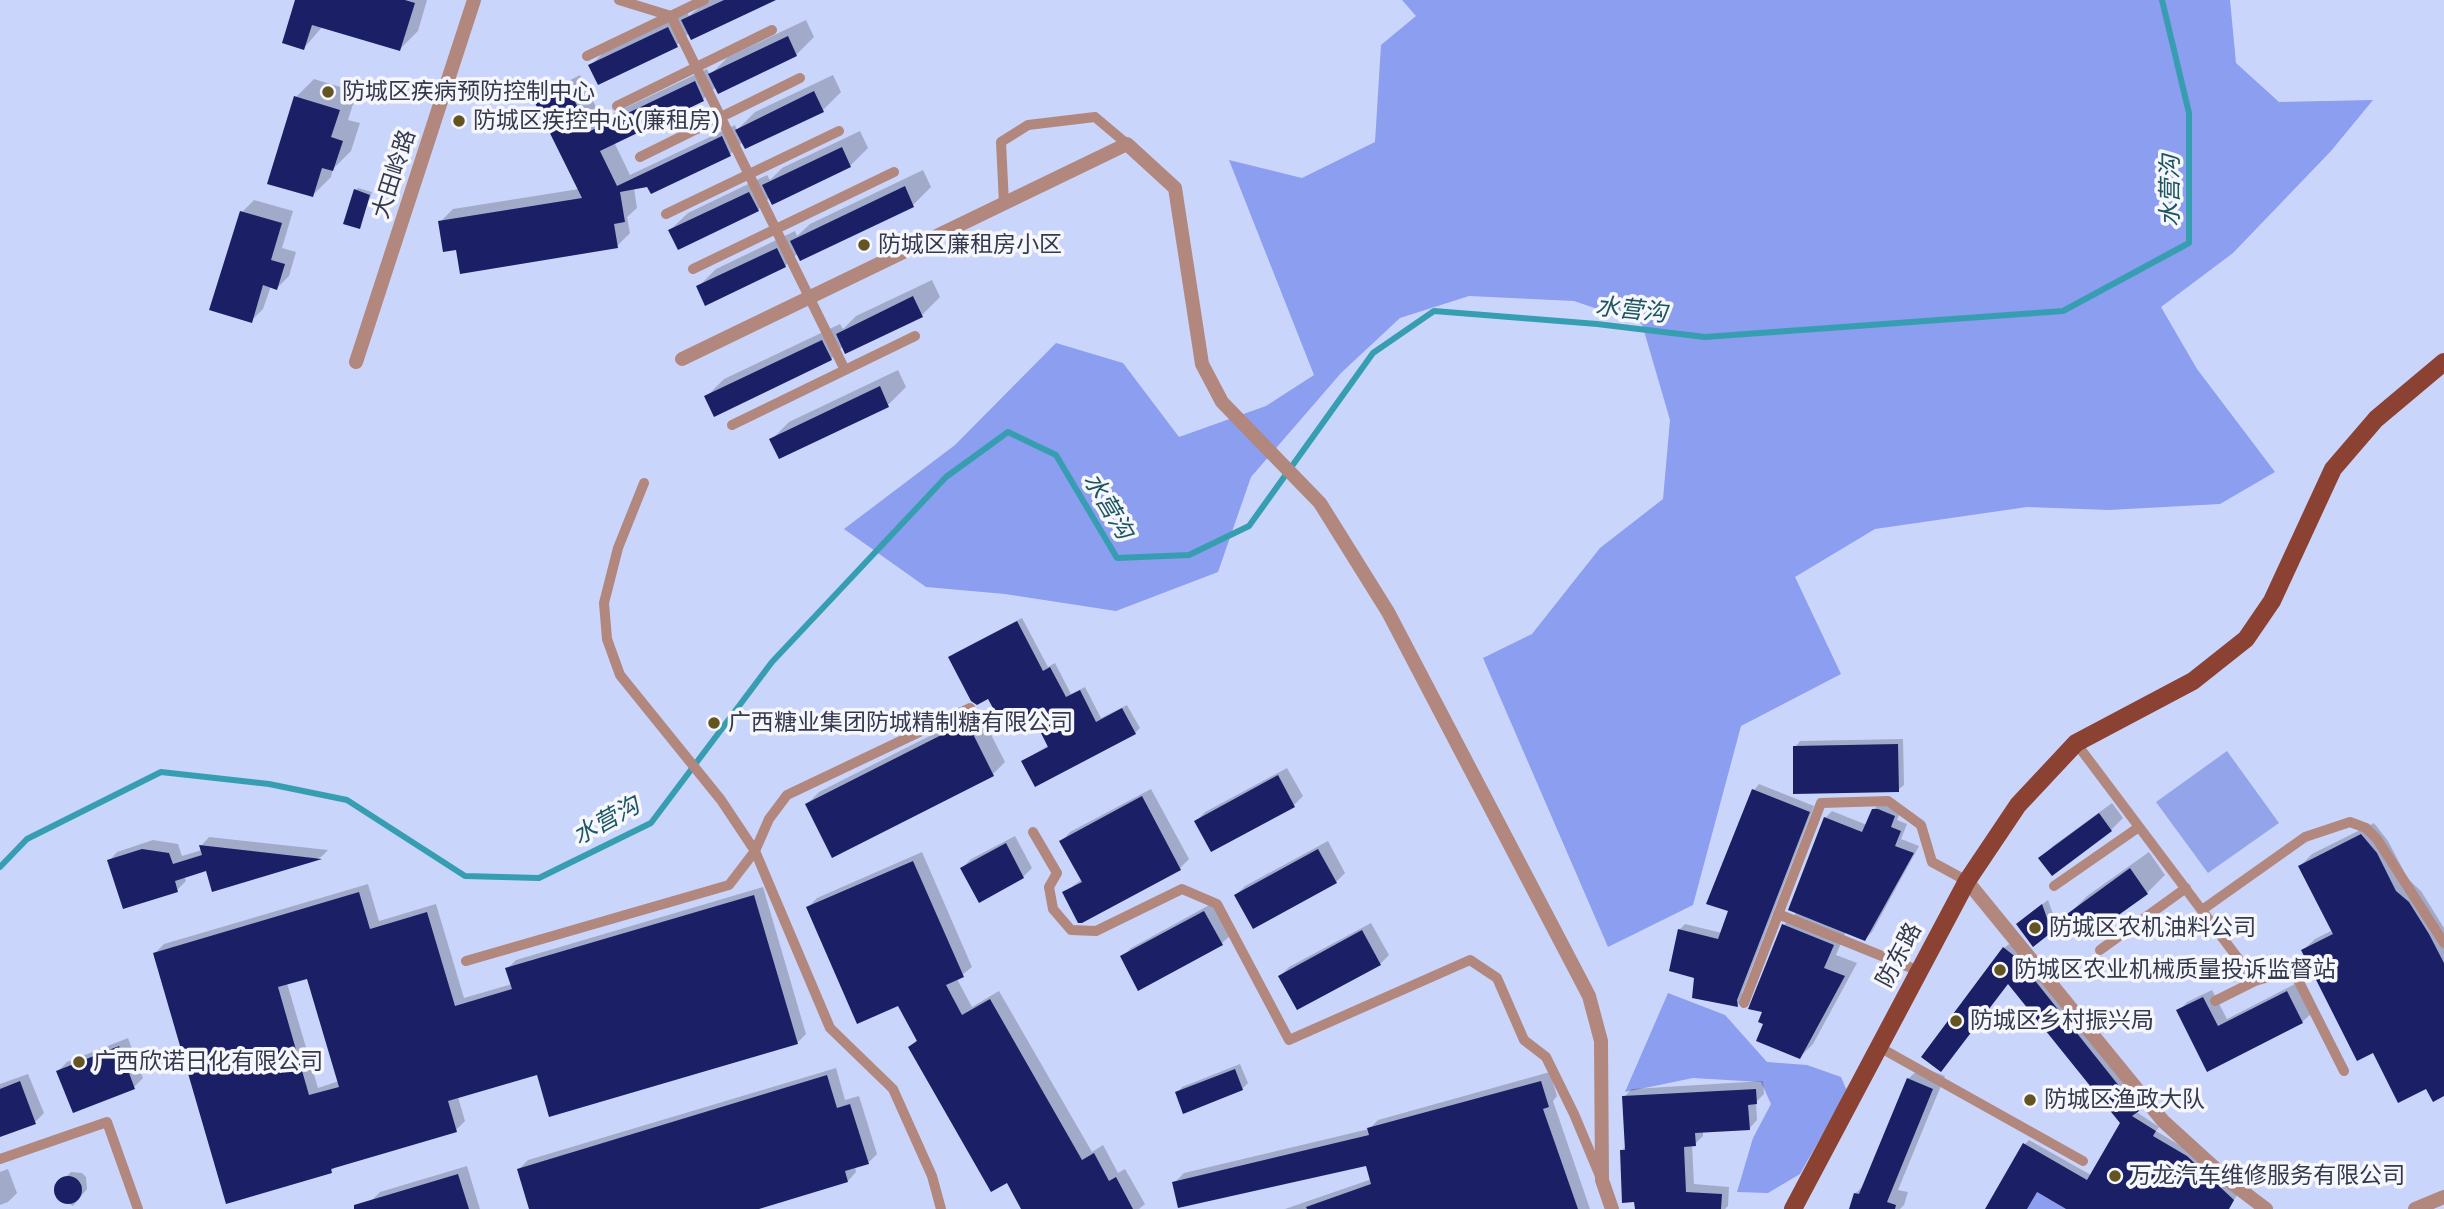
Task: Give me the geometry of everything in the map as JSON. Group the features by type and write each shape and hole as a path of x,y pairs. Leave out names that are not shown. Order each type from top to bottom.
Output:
{"main road":[{"name":"防东路","path":"1793,1209 1966,881 2018,805 2076,743 2193,681 2246,639 2272,601 2333,469 2376,419 2444,362"}],"street":[{"name":"大田岭路","path":"356,362 474,0"},
{"path":"682,359 1127,144 1175,188 1202,364 1222,402 1320,503 1388,612 1589,996 1601,1041 1602,1180 1612,1209"},
{"path":"1966,881 2163,1121 2208,1164 2266,1209"},
{"path":"2415,1209 2444,1197"}],"lane":[{"path":"619,0 671,16 845,370"},
{"path":"587,56 704,0"},
{"path":"617,106 772,30"},
{"path":"640,157 800,78"},
{"path":"1004,204 1001,142 1028,125 1095,117 1127,144"},
{"path":"666,214 839,131"},
{"path":"693,269 894,172"},
{"path":"732,425 915,337"},
{"path":"644,483 618,548 604,603 607,639 620,675 721,800 755,851 830,1028 893,1088 932,1176 941,1209"},
{"path":"466,961 729,885 755,851 769,820 787,795 970,708"},
{"path":"2076,743 2255,981"},
{"path":"1744,1003 1821,803 1888,801 1921,825 1932,862 1966,881"},
{"path":"2202,910 2305,837 2350,822 2365,828 2377,839 2444,943"},
{"path":"2054,886 2139,827"},
{"path":"1033,832 1056,873 1049,887 1053,909 1071,929 1096,931 1182,889 1217,904 1289,1040 1470,960 1497,978 1524,1040 1546,1057 1602,1180"},
{"path":"2100,950 2186,888"},
{"path":"1778,915 1919,971"},
{"path":"2215,1001 2255,981 2293,970 2344,1071"},
{"path":"1879,1047 2083,1161"},
{"path":"0,1159 107,1122 138,1209"}],"shaded area":[{"path":"1402,0 2230,0 2236,63 2279,102 2373,100 2331,151 2233,253 2161,307 2197,369 2275,472 2220,504 2109,510 2027,507 1875,529 1795,577 1841,674 1741,726 1693,905 1608,947 1483,658 1532,634 1600,548 1663,499 1670,420 1642,324 1574,301 1469,296 1400,318 1341,373 1251,477 1218,572 1116,611 1005,594 926,587 844,529 955,445 1056,343 1123,363 1179,437 1266,406 1314,375 1229,160 1302,178 1375,142 1381,45 1416,16"},
{"path":"2227,751 2279,823 2208,873 2156,802"},
{"path":"1668,993 1725,1015 1767,1062 1807,1065 1841,1077 1847,1091 1800,1174 1768,1193 1737,1192 1753,1138 1771,1104 1761,1082 1693,1078 1625,1092"},
{"path":"2037,1192 2066,1209 2027,1209"}],"building":[{"path":"295,0 405,0 415,3 400,51 312,25 304,50 282,43"},
{"path":"724,0 776,0 691,40 681,20"},
{"path":"668,27 678,47 598,85 588,65"},
{"path":"788,36 797,56 718,94 708,74"},
{"path":"695,81 704,101 600,151 617,186 722,136 731,156 651,194 647,187 620,192 625,222 614,224 618,248 460,274 456,250 443,252 438,221 582,198 535,103 567,86 590,131"},
{"path":"814,91 824,112 745,149 735,130"},
{"path":"294,96 340,110 331,137 343,141 333,171 322,168 313,197 267,184"},
{"path":"842,147 851,167 772,205 762,185"},
{"path":"905,186 914,207 800,261 790,241"},
{"path":"354,189 370,195 360,229 343,224"},
{"path":"749,192 759,211 678,250 668,230"},
{"path":"240,211 282,223 271,260 285,264 277,290 263,285 252,323 209,310"},
{"path":"777,248 786,267 705,306 696,286"},
{"path":"913,296 923,317 845,354 836,334"},
{"path":"822,340 832,360 714,417 704,396"},
{"path":"880,386 889,407 779,459 769,439"},
{"path":"1017,621 1043,671 1050,667 1066,697 1080,690 1096,722 1122,708 1136,734 1035,787 1021,761 1048,747 1032,715 1005,730 988,699 977,705 971,701 948,657"},
{"path":"967,722 994,776 832,858 805,804"},
{"path":"1898,744 1899,792 1793,794 1793,746"},
{"path":"1278,775 1295,807 1211,852 1194,821"},
{"path":"1752,789 1810,812 1737,1000 1738,1007 1692,998 1694,978 1669,971 1678,929 1718,939 1728,911 1706,904"},
{"path":"1142,796 1181,870 1078,923 1062,892 1082,882 1059,841"},
{"path":"1872,809 1895,816 1891,827 1901,831 1895,846 1914,853 1865,941 1788,910 1824,817 1862,832"},
{"path":"2099,813 2112,831 2052,876 2038,858"},
{"path":"2361,834 2377,853 2396,891 2409,902 2444,963 2444,1096 2433,1102 2426,1089 2398,1103 2373,1053 2357,1061 2301,950 2333,934 2298,866"},
{"path":"1006,843 1024,878 979,903 960,868"},
{"path":"199,845 322,859 212,892 206,871 175,881 178,892 123,909 107,860 142,849 169,853 173,864 202,855"},
{"path":"1318,849 1337,883 1253,929 1234,895"},
{"path":"913,861 964,977 946,985 962,1015 990,999 1082,1160 1094,1153 1109,1181 1116,1177 1133,1209 1021,1209 1007,1183 991,1192 908,1047 917,1041 898,1006 857,1024 806,907"},
{"path":"2130,868 2148,894 2085,939 2067,914"},
{"path":"359,892 370,929 427,912 455,1006 512,989 505,968 754,895 798,1044 549,1117 537,1075 448,1101 457,1132 331,1169 332,1173 226,1204 153,953","holes":["307,979 339,1087 309,1095 278,987"]},
{"name":"防城区农机油料公司","path":"2042,904 2052,932 2033,947 2016,924"},
{"path":"1204,911 1223,945 1138,991 1120,956"},
{"path":"1782,924 1834,945 1824,968 1845,976 1800,1059 1756,1041 1763,1024 1758,1022 1762,1012 1748,1009"},
{"path":"1362,930 1381,965 1297,1010 1278,976"},
{"path":"2003,947 2017,958 2139,1111 2132,1116 2156,1131 2153,1136 2187,1156 2234,1200 2229,1209 2066,1209 2037,1192 2027,1209 1985,1209 2023,1143 2087,1180 2120,1123 2008,984 1941,1072 1921,1057"},
{"path":"2287,991 2303,1023 2207,1072 2176,1010 2203,997 2218,1026"},
{"path":"119,1046 135,1089 73,1113 56,1071"},
{"path":"1235,1069 1243,1090 1183,1114 1175,1092"},
{"path":"827,1075 837,1108 850,1104 869,1164 845,1171 848,1182 759,1209 529,1209 517,1169"},
{"path":"1907,1078 1933,1089 1887,1202 1896,1205 1895,1209 1849,1209 1854,1193 1859,1194"},
{"path":"20,1081 36,1124 0,1137 0,1089"},
{"path":"1541,1081 1549,1107 1543,1109 1578,1209 1307,1209 1306,1207 1371,1184 1366,1166 1178,1208 1172,1182 1369,1135 1367,1128"},
{"path":"1756,1089 1757,1104 1748,1105 1750,1130 1695,1133 1696,1146 1684,1147 1686,1192 1722,1194 1721,1209 1635,1209 1634,1202 1622,1203 1620,1150 1625,1150 1622,1096"},
{"path":"458,1174 469,1209 354,1209 354,1205"},
{"path":"68,1176 78,1180 82,1190 78,1200 68,1204 58,1200 54,1190 58,1180"}],"waterway":[{"name":"水营沟","path":"0,867 27,839 161,772 269,784 347,800 465,876 539,878 651,823 772,662 946,477 1008,432 1056,455 1117,558 1189,555 1249,526 1373,353 1434,311 1597,324 1705,337 2063,311 2189,243 2189,113 2162,0"}],"place":[{"name":"防城区疾病预防控制中心","path":"328,92"},
{"name":"防城区疾控中心(廉租房)","path":"459,121"},
{"name":"防城区廉租房小区","path":"864,245"},
{"name":"广西糖业集团防城精制糖有限公司","path":"714,723"},
{"name":"防城区农机油料公司","path":"2035,928"},
{"name":"防城区农业机械质量投诉监督站","path":"2000,970"},
{"name":"防城区乡村振兴局","path":"1956,1021"},
{"name":"广西欣诺日化有限公司","path":"79,1062"},
{"name":"防城区渔政大队","path":"2030,1100"},
{"name":"万龙汽车维修服务有限公司","path":"2115,1176"}]}
